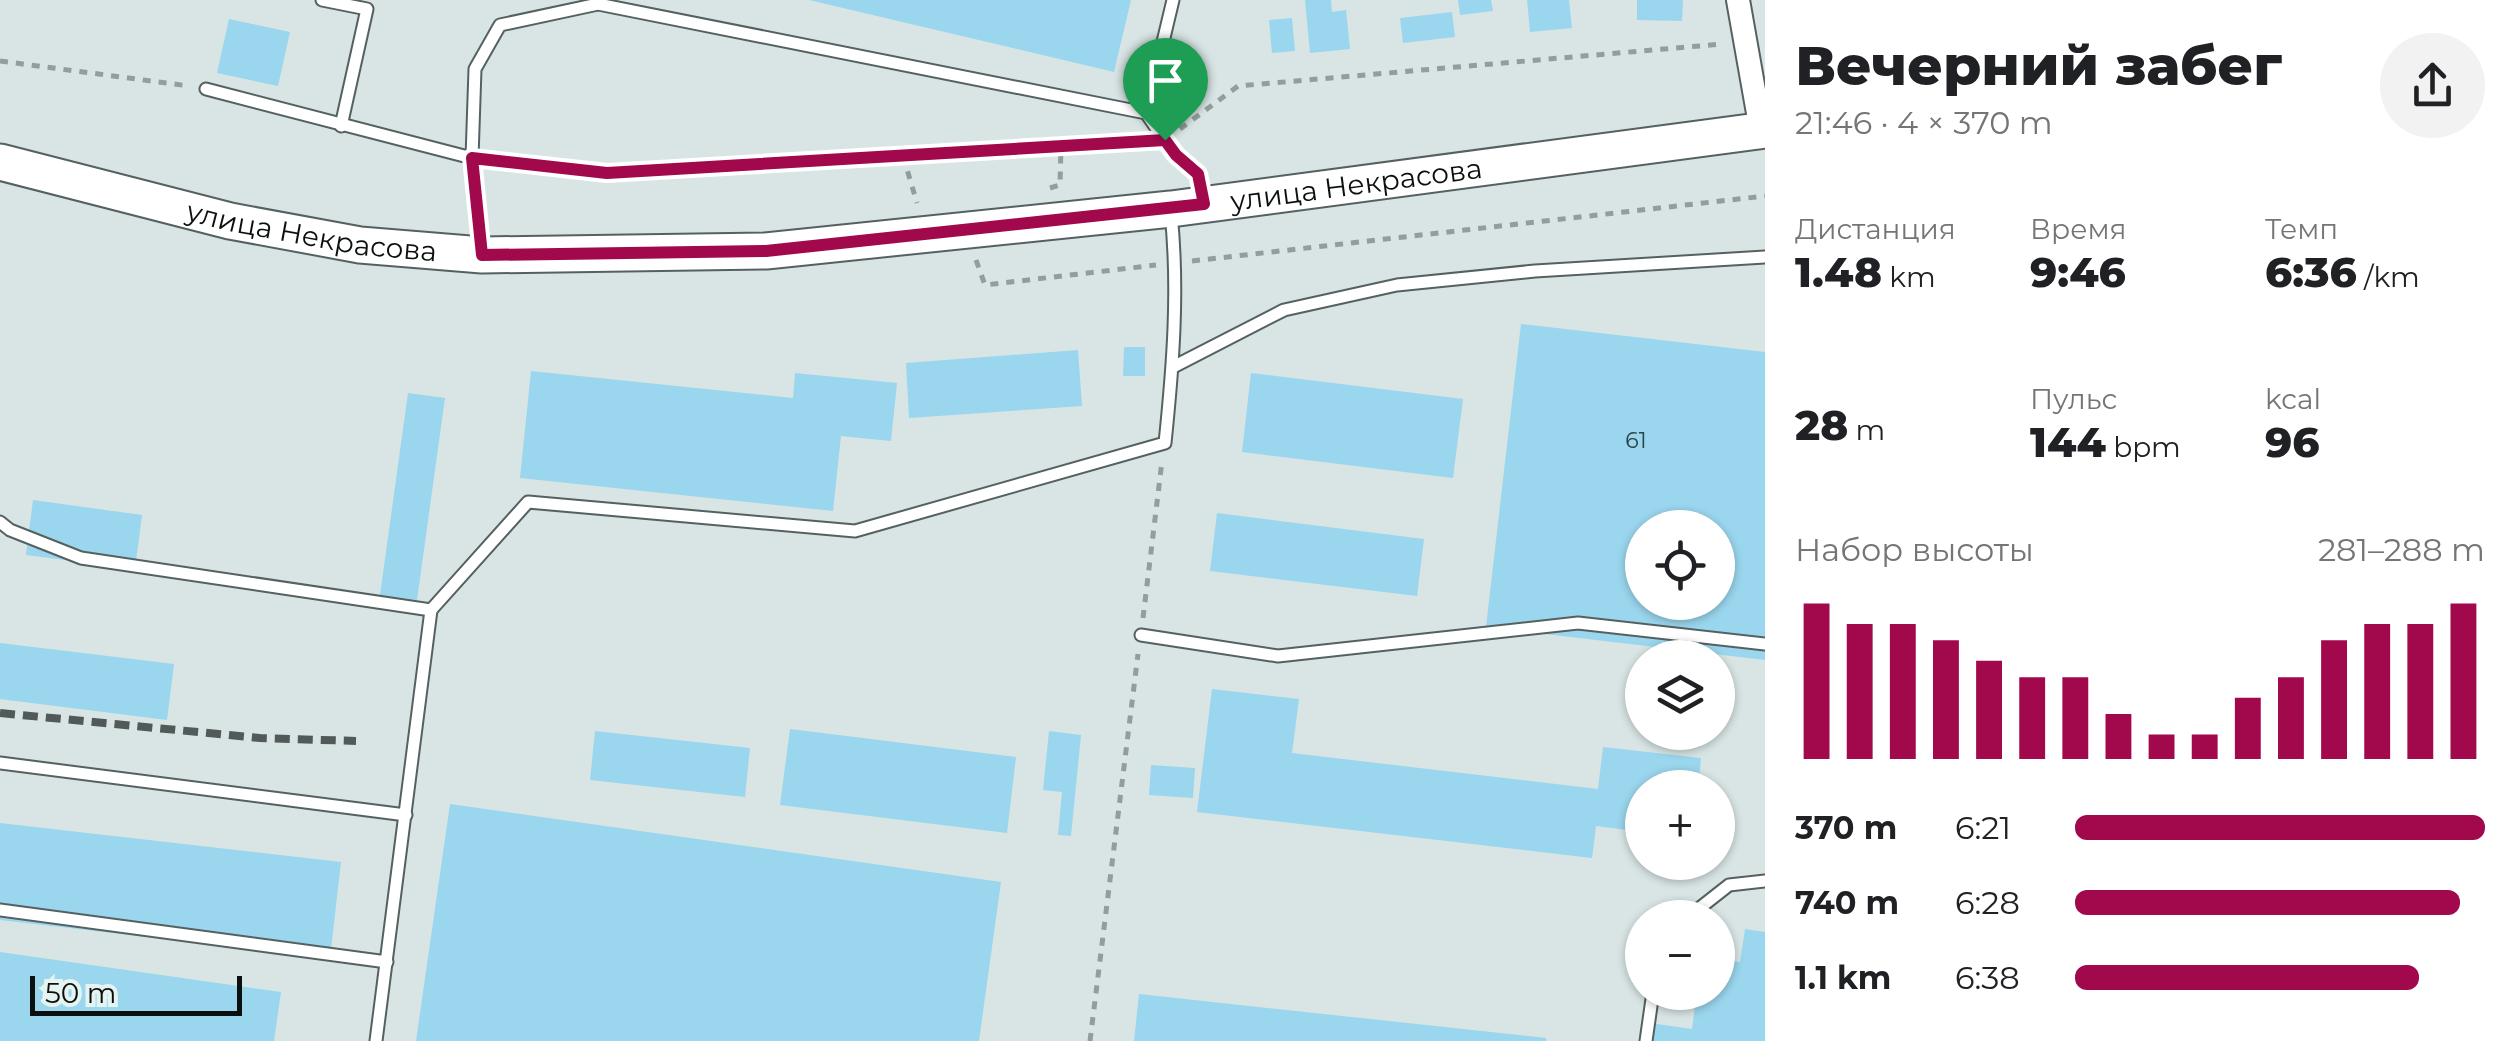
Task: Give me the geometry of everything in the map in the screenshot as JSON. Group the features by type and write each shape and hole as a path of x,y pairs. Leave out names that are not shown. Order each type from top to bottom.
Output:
{"main road":[{"name":"улица Некрасова","path":"0,162 230,221 360,245 482,255 766,251 1187,207 1763,130"}],"street":[{"path":"1738,0 1763,130"}],"lane":[{"path":"322,0 368,9 342,126"},
{"path":"1146,113 1173,0"},
{"path":"376,1041 431,610 528,502 855,531 1165,443 1173,367 1176,263 1198,174 1176,155 1146,113 598,4 500,25 475,68 472,158 482,255"},
{"path":"206,89 472,158"},
{"path":"1173,367 1284,310 1397,285 1535,271 1765,257"},
{"path":"0,522 10,530 80,558 431,610"},
{"path":"1140,635 1278,656 1578,624 1765,644"},
{"path":"0,764 406,815"},
{"path":"1709,900 1729,884 1765,881"},
{"path":"0,910 387,962"},
{"path":"1646,1041 1650,1010"}],"path":[{"path":"472,158 607,173 1165,140 1238,86 1744,42"},
{"path":"0,61 206,89"},
{"path":"1041,190 1060,185 1061,146"},
{"path":"984,285 1765,196"},
{"path":"1090,1041 1165,443"}],"building":[{"path":"809,0 1131,0 1114,72"},
{"path":"1305,0 1331,0 1332,12 1346,10 1350,49 1310,53"},
{"path":"1458,0 1491,0 1493,11 1460,15"},
{"path":"1527,0 1569,0 1572,28 1530,32"},
{"path":"1637,0 1683,0 1682,21 1637,20"},
{"path":"1452,12 1455,37 1403,43 1400,18"},
{"path":"1292,18 1295,51 1272,53 1269,20"},
{"path":"229,19 290,32 278,86 217,73"},
{"path":"1521,324 1765,352 1765,660 1735,656 1735,640 1625,640 1625,643 1486,627"},
{"path":"1124,347 1145,347 1145,376 1123,376"},
{"path":"1078,350 1082,406 909,418 906,363"},
{"path":"531,371 793,398 795,373 897,383 891,441 841,436 833,511 520,478"},
{"path":"1251,373 1463,399 1453,478 1242,452"},
{"path":"408,393 445,398 417,600 380,595"},
{"path":"33,500 142,515 135,569 26,555"},
{"path":"1217,513 1424,539 1417,596 1210,571"},
{"path":"0,643 174,664 167,720 0,699"},
{"path":"1212,689 1299,699 1292,753 1598,789 1603,747 1701,758 1700,770 1625,770 1625,830 1596,826 1592,858 1197,812"},
{"path":"790,729 1016,757 1007,833 780,805"},
{"path":"595,731 750,748 745,797 590,780"},
{"path":"1049,731 1081,735 1071,836 1058,835 1062,792 1043,790"},
{"path":"1151,765 1195,768 1193,798 1149,795"},
{"path":"450,804 1001,882 979,1041 416,1041"},
{"path":"0,823 341,862 330,958 0,920"},
{"path":"1745,929 1765,932 1765,1041 1648,1041 1650,1023 1692,1029 1695,1010 1735,1010 1735,961 1740,962"},
{"path":"0,952 281,992 274,1041 0,1041"},
{"path":"1139,994 1546,1038 1546,1041 1134,1041"}],"railway":[{"path":"0,713 260,738 356,741"}],"route":[{"path":"1165,140 1198,174 1204,204 766,251 482,255 472,158 607,173 1165,140"}]}
